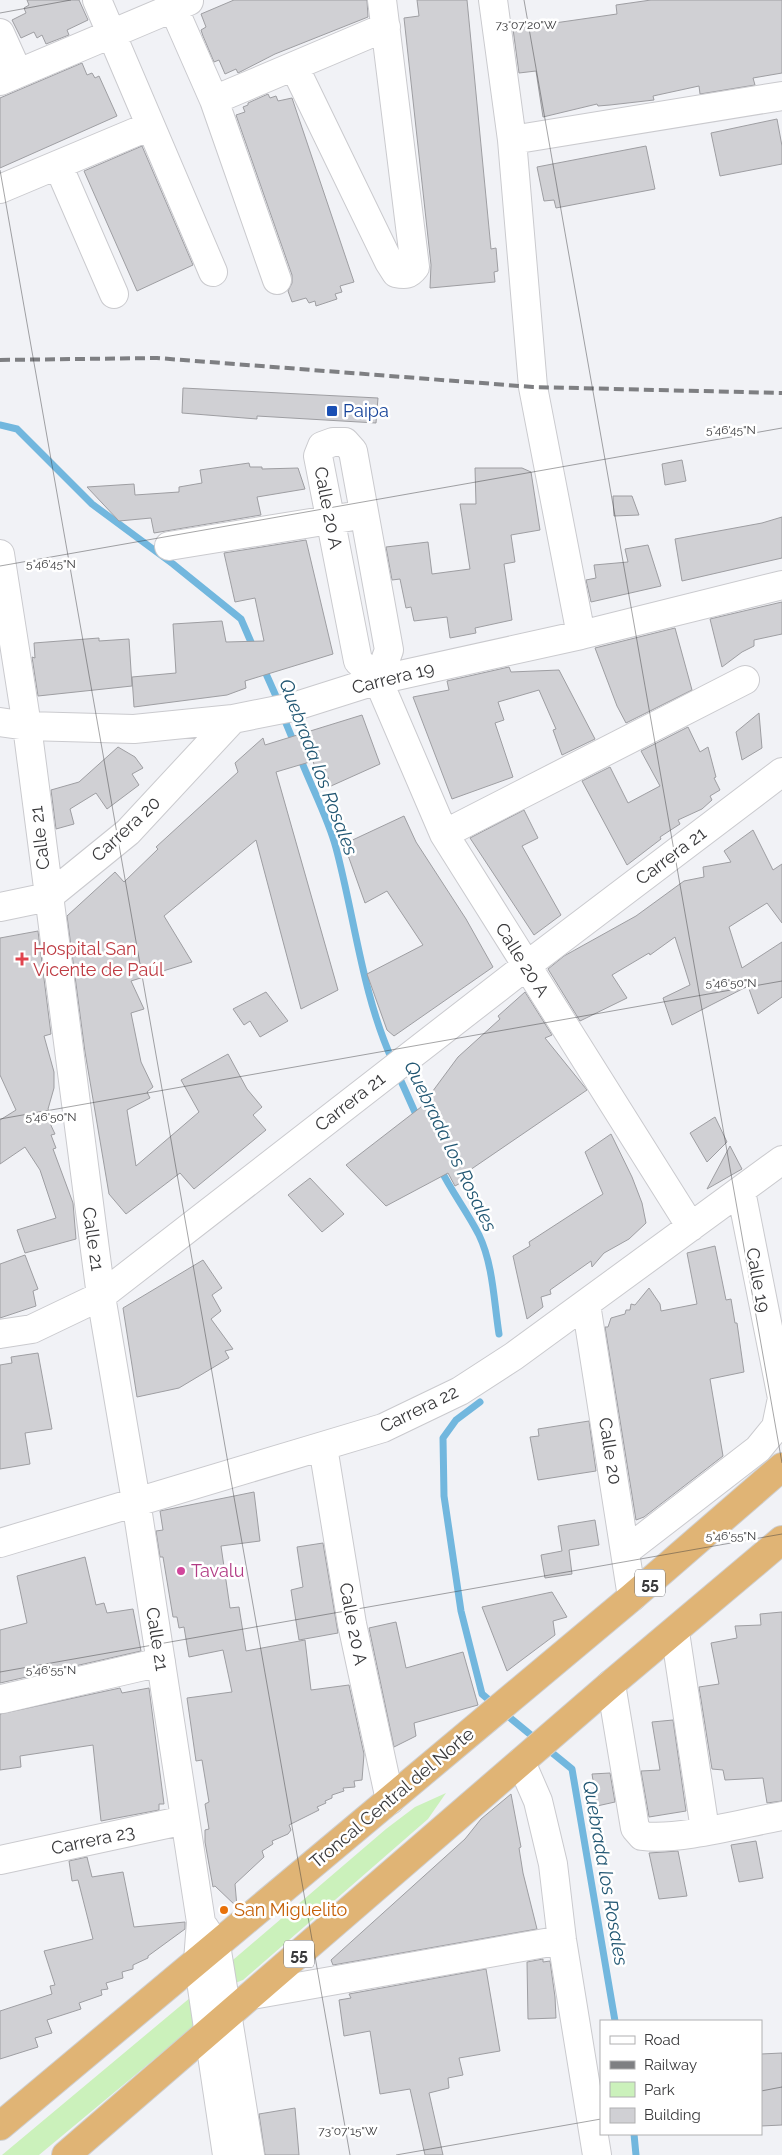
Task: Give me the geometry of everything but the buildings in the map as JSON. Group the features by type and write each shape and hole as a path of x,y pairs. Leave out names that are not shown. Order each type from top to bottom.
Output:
{"highway":[{"name":"Troncal Central del Norte","path":"0,2126 632,1598 782,1468"},
{"name":"55","path":"66,2155 611,1684 782,1540"}],"street":[{"path":"97,0 213,272"},
{"path":"294,66 389,262 396,272 404,275 410,273 415,267 382,0"},
{"path":"494,0 512,140 533,387 581,635"},
{"path":"0,33 9,77 112,34 178,2 277,280"},
{"path":"214,100 386,27"},
{"path":"512,140 782,96"},
{"path":"0,189 150,126"},
{"path":"58,164 114,294"},
{"name":"Calle 20 A","path":"378,680 389,650 353,451 345,442 333,442 322,446 318,456 358,661 378,680 444,834 691,1227"},
{"path":"169,546 364,514"},
{"name":"Calle 21","path":"0,554 26,726 101,1296 136,1502 207,1953"},
{"name":"Carrera 19","path":"0,722 26,726 134,729 240,718 293,707 378,680 581,635 782,585"},
{"path":"444,834 745,680"},
{"name":"Carrera 20","path":"0,907 48,897 128,832 240,718"},
{"name":"Carrera 21","path":"0,1334 32,1329 101,1296 526,966 781,774"},
{"name":"Carrera 22","path":"0,1543 382,1428 460,1391 514,1356 782,1160"},
{"name":"Calle 19","path":"626,1551 758,1449 776,1427 782,1398 741,1190"},
{"name":"Calle 20","path":"586,1304 632,1598"},
{"name":"Calle 20 A","path":"323,1447 352,1624 390,1800"},
{"path":"674,1632 705,1830"},
{"path":"2,1699 161,1662"},
{"path":"611,1684 635,1828 642,1836 653,1838 782,1816"},
{"path":"533,1752 538,1801 553,1864 562,1940 597,2155"},
{"name":"Carrera 23","path":"0,1860 185,1820"},
{"path":"252,1995 562,1940"},
{"path":"207,1953 227,2016 250,2155"},
{"path":"207,1953 207,2034 227,2155"}],"green space":[{"path":"446,1793 428,1819 243,1980 230,1985 227,1965 386,1829 415,1807"},
{"path":"203,1987 211,2012 39,2155 2,2155"}],"waterway":[{"name":"Quebrada los Rosales","path":"0,425 17,429 92,504 173,564 241,619 254,649"},
{"name":"Quebrada los Rosales","path":"263,667 279,703"},
{"name":"Quebrada los Rosales","path":"283,716 295,745"},
{"name":"Quebrada los Rosales","path":"299,755 333,837 366,983 382,1036 393,1062"},
{"name":"Quebrada los Rosales","path":"397,1072 418,1119"},
{"name":"Quebrada los Rosales","path":"440,1168 484,1246 490,1271 499,1334"},
{"name":"Quebrada los Rosales","path":"480,1402 456,1420 443,1438 444,1496 461,1611 482,1694 495,1705"},
{"name":"Quebrada los Rosales","path":"503,1712 537,1740"},
{"name":"Quebrada los Rosales","path":"545,1747 572,1769 615,2020"},
{"name":"Quebrada los Rosales","path":"634,2135 636,2155"}],"railway":[{"path":"0,360 157,358 533,387 782,393"}],"place":[{"name":"Paipa","path":"332,411"},
{"name":"Hospital San Vicente de Paúl","path":"22,959"},
{"name":"Tavalu","path":"181,1571"},
{"name":"San Miguelito","path":"224,1910"}]}
